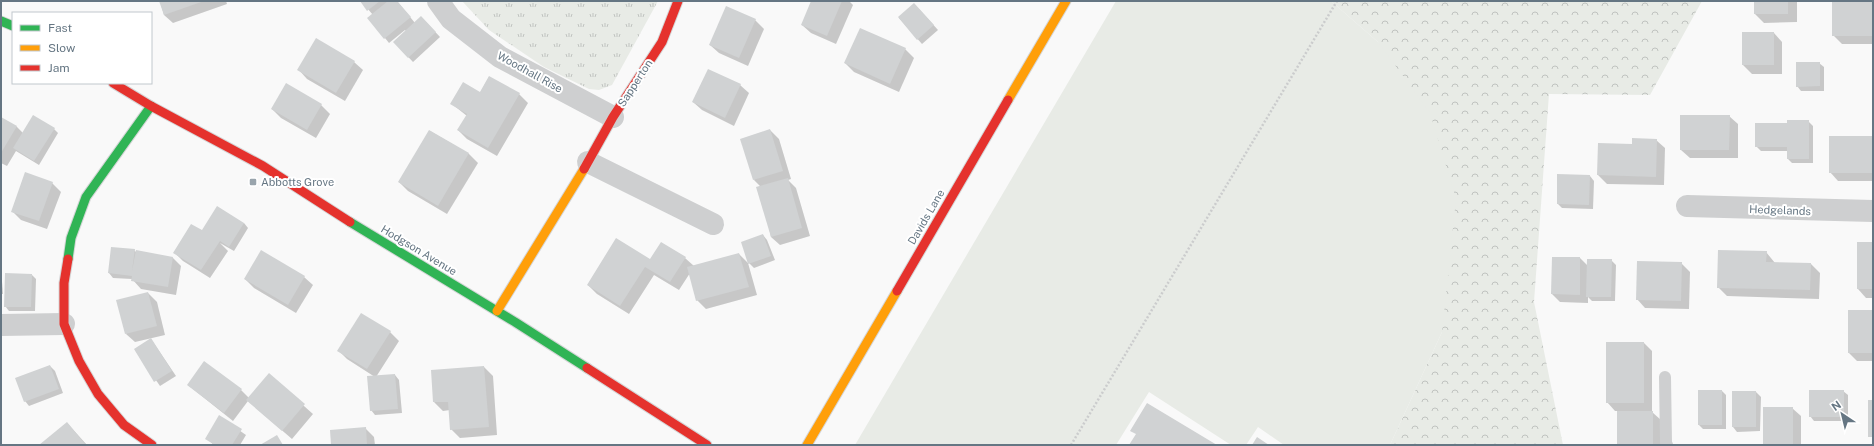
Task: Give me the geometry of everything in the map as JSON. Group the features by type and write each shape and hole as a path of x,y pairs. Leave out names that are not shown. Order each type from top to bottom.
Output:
{"street":[{"name":"Woodhall Rise","path":"438,1 451,19 500,57 613,117"},
{"name":"Sapperton","path":"497,311 588,162 613,117 662,42 678,1"},
{"name":"Davids Lane","path":"807,445 1066,1"},
{"path":"1,21 12,26"},
{"name":"Hodgson Avenue","path":"116,84 152,106 262,166 319,203 497,311 707,445"},
{"path":"152,106 86,196 71,238 64,283 64,324 79,361 98,394 124,425 152,445"},
{"path":"588,162 713,224"},
{"name":"Hedgelands","path":"1687,206 1873,211"},
{"path":"1,325 64,324"}],"lane":[{"path":"1666,377 1666,443 1668,445"}],"path":[{"path":"1071,445 1337,1"}],"green space":[{"path":"462,1 658,1 612,85 599,90 589,89 544,67 489,30"},
{"path":"1116,1 1331,1 1378,42 1430,113 1456,199 1442,332 1390,445 1284,445 1258,427 1246,445 1231,445 1149,392 1116,445 855,445"},
{"path":"1331,1 1702,1 1650,95 1549,94 1534,302 1563,445 1390,445 1442,332 1378,42"}],"building":[{"path":"159,1 204,1 164,15"},
{"path":"360,1 380,1 367,11"},
{"path":"388,1 397,1 411,17 384,39 367,18"},
{"path":"811,1 842,1 827,36 801,25"},
{"path":"1754,1 1788,1 1788,14 1754,14"},
{"path":"1832,1 1873,1 1873,36 1832,36"},
{"path":"914,3 934,25 917,40 898,17"},
{"path":"726,6 756,19 739,58 709,45"},
{"path":"421,16 436,32 408,58 393,42"},
{"path":"860,28 906,48 890,84 844,63"},
{"path":"1742,32 1774,32 1774,65 1742,65"},
{"path":"316,38 355,61 336,93 297,70"},
{"path":"1796,62 1820,62 1820,86 1796,87"},
{"path":"708,69 741,84 725,118 692,102"},
{"path":"489,76 520,93 488,148 457,130 467,114 450,104 463,82 480,92"},
{"path":"286,83 322,104 307,130 271,109"},
{"path":"33,115 55,128 34,161 13,148"},
{"path":"1680,115 1730,115 1729,150 1680,150"},
{"path":"1,117 17,126 1,153"},
{"path":"1787,120 1809,120 1809,159 1787,159 1787,147 1755,147 1755,123 1787,123"},
{"path":"770,129 783,171 753,180 740,139"},
{"path":"429,130 469,153 438,206 398,182"},
{"path":"1829,136 1872,136 1872,173 1829,173"},
{"path":"1632,138 1657,139 1656,177 1597,175 1598,143 1632,144"},
{"path":"25,172 53,182 39,221 11,212"},
{"path":"1557,174 1590,175 1589,205 1557,204"},
{"path":"788,178 802,228 771,237 756,187"},
{"path":"217,206 244,223 229,247 220,241 201,270 173,253 191,224 202,230"},
{"path":"763,234 771,256 748,264 741,242"},
{"path":"616,238 650,259 661,242 686,257 670,282 645,267 620,306 587,285"},
{"path":"1857,242 1873,242 1873,289 1857,289"},
{"path":"111,247 135,249 132,271 136,250 173,257 168,287 131,281 132,276 108,273"},
{"path":"261,250 305,276 288,305 244,279"},
{"path":"1718,250 1767,251 1766,262 1811,263 1810,290 1717,288"},
{"path":"739,253 749,287 696,301 687,267"},
{"path":"1552,257 1580,257 1580,295 1551,294"},
{"path":"1587,259 1612,259 1611,297 1586,297"},
{"path":"1637,261 1682,262 1681,301 1636,300"},
{"path":"5,273 32,274 31,307 4,307"},
{"path":"148,292 157,326 125,334 116,300"},
{"path":"1848,310 1873,310 1873,353 1848,353"},
{"path":"361,313 391,331 367,369 337,351"},
{"path":"151,338 172,371 154,382 134,349"},
{"path":"1606,342 1644,342 1644,403 1606,403"},
{"path":"204,361 242,389 224,413 187,385"},
{"path":"50,365 59,389 24,402 15,378"},
{"path":"484,366 489,427 450,430 448,402 433,402 431,370"},
{"path":"269,373 305,404 282,431 246,400"},
{"path":"395,374 398,409 370,411 367,376"},
{"path":"1698,390 1722,390 1722,425 1698,425"},
{"path":"1809,390 1844,390 1844,417 1809,417"},
{"path":"1732,391 1756,391 1756,427 1732,427"},
{"path":"1868,400 1873,400 1873,437 1868,437"},
{"path":"1147,403 1217,445 1129,445 1136,434 1130,431"},
{"path":"1763,407 1793,407 1793,445 1763,445"},
{"path":"1617,411 1653,411 1653,445 1617,445"},
{"path":"219,415 242,429 232,445 215,445 205,439"},
{"path":"67,422 86,445 39,445"},
{"path":"366,427 367,445 331,445 330,430"},
{"path":"277,435 283,445 260,445"},
{"path":"1257,437 1269,445 1252,445"}],"traffic: fast":[{"path":"1,21 12,26"},
{"path":"68,259 71,238 86,197 151,106"},
{"path":"350,222 515,322 587,368"}],"traffic: slow":[{"path":"1008,100 1066,1"},
{"path":"497,311 584,169"},
{"path":"807,445 897,291"}],"traffic: jam":[{"path":"584,169 613,117 662,42 678,1"},
{"path":"115,84 151,106 263,166 350,222"},
{"path":"897,291 1008,100"},
{"path":"68,259 64,283 64,324 79,361 98,394 124,425 152,445"},
{"path":"587,368 707,445"}],"place":[{"name":"Abbotts Grove","path":"253,182"}]}
